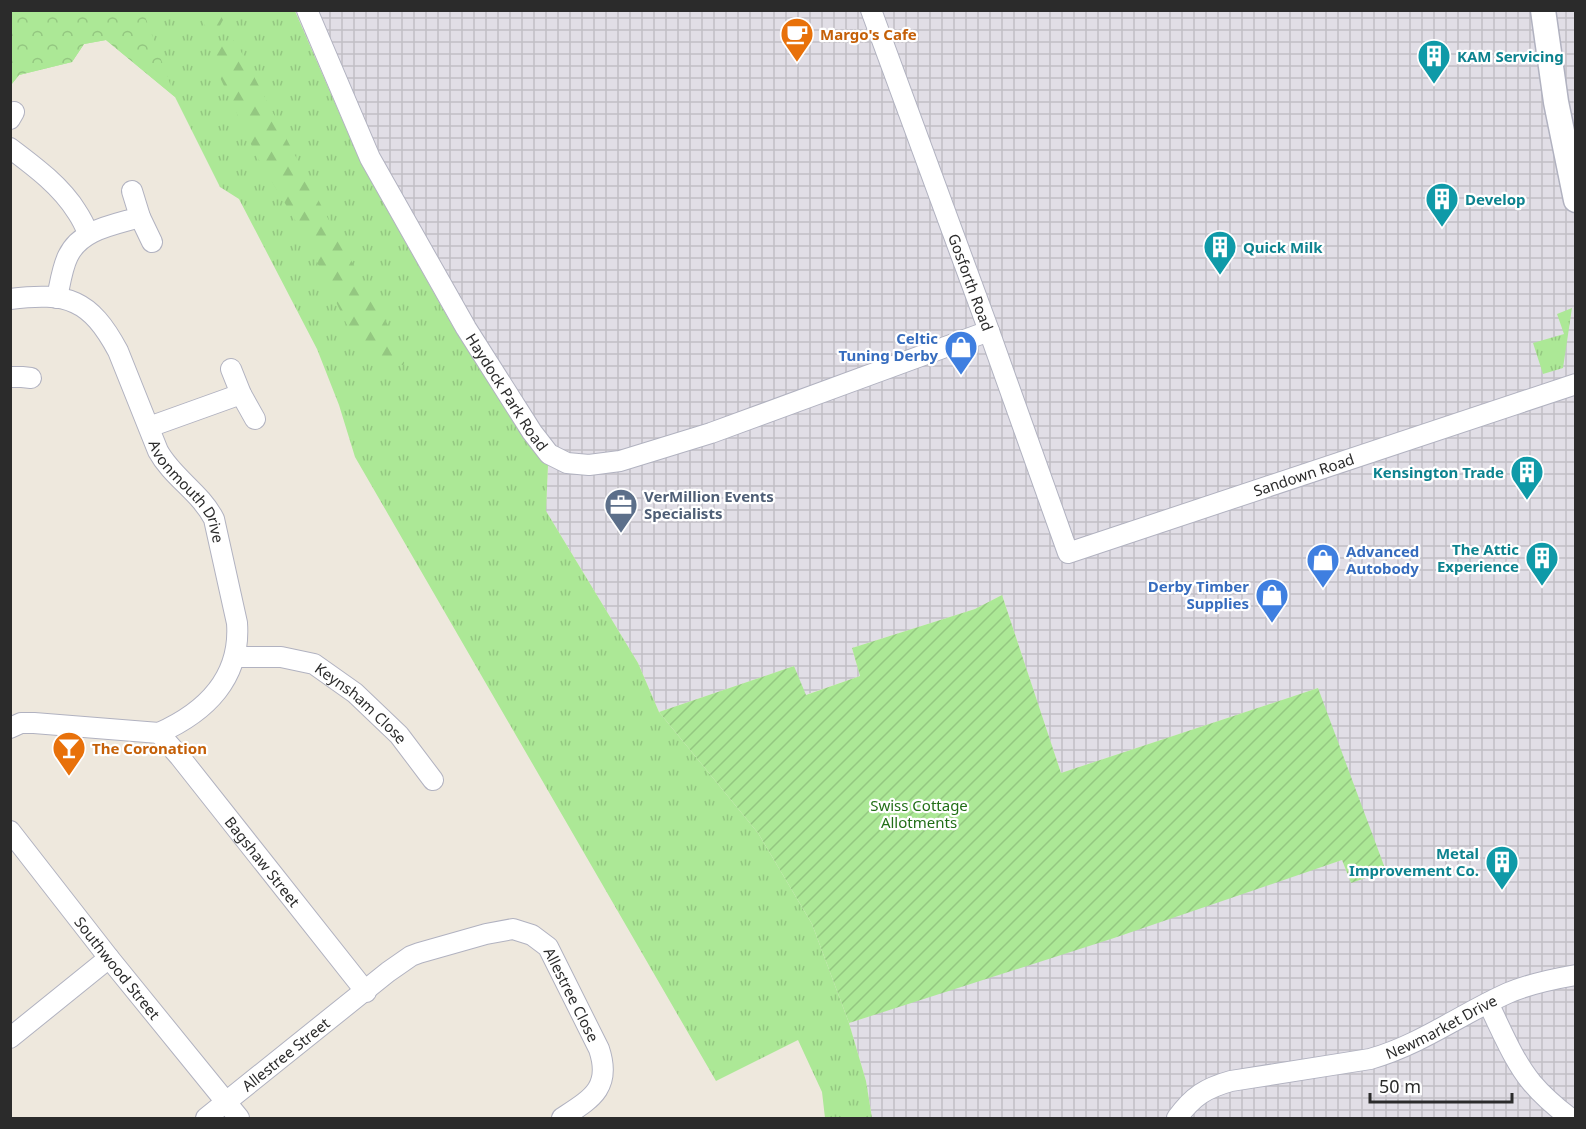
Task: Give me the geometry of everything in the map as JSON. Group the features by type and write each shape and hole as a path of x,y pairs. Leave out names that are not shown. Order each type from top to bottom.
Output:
{"street":[{"name":"Haydock Park Road","path":"307,10 370,158 466,328 532,432 549,454 567,463 589,465 620,461 711,433 989,331"},
{"name":"Gosforth Road","path":"871,10 1068,553"},
{"path":"1543,10 1556,102 1571,155 1575,200"},
{"path":"10,148 34,166 57,188 76,210 88,233"},
{"path":"132,191 140,217 152,242"},
{"path":"57,298 67,257 75,243 88,233 140,217"},
{"name":"Avonmouth Drive","path":"10,299 30,297 69,300 78,304 102,324 118,351 164,461 201,498 214,519 237,623 238,639 235,657 223,683 213,696 191,715 172,728 159,733"},
{"path":"231,369 241,394 255,419"},
{"name":"Sandown Road","path":"1068,553 1575,384"},
{"path":"148,427 241,394"},
{"name":"Keynsham Close","path":"235,657 281,657 314,664 355,693 399,735 433,780"},
{"path":"10,728 21,723 34,723 159,733"},
{"name":"Bagshaw Street","path":"159,733 195,775 366,992"},
{"name":"Southwood Street","path":"10,831 238,1119"},
{"name":"Allestree Close","path":"366,992 388,972 419,953 513,929 532,934 548,947 599,1049 604,1069 601,1085 595,1095 562,1119"},
{"path":"10,1038 109,958"},
{"name":"Newmarket Drive","path":"1177,1119 1191,1100 1209,1088 1232,1081 1370,1059 1387,1054 1425,1038 1510,992 1575,975"},
{"name":"Allestree Street","path":"206,1119 366,992"},
{"path":"1488,1003 1519,1064 1531,1082 1570,1119"}],"shaded area":[{"path":"295,11 1575,11 1575,1118 872,1118 866,1081 849,1023 1342,860 1351,883 1318,688 1061,773 1002,595 975,609 852,648 860,676 805,695 794,666 659,712 638,663 546,511 548,465 528,443 452,325 361,163"}],"green space":[{"path":"11,10 143,11 175,97 106,40 84,44 72,62 19,75 11,85"},
{"path":"11,11 295,11 361,163 452,325 528,443 548,465 546,511 638,663 659,712 758,833 812,924 849,1023 866,1081 872,1118 825,1118 822,1092 798,1040 716,1081 355,457 339,405 317,349 239,199 220,187 175,97 106,40 84,44 72,62 19,75 11,85"},
{"path":"197,11 218,11 223,20 217,31 208,31"},
{"path":"231,39 236,42 334,230 407,359 403,365 375,364 360,352 304,235 256,155 211,58 212,49"},
{"path":"1572,308 1563,368 1543,374 1533,343 1564,334 1557,314"},
{"name":"Swiss Cottage Allotments","path":"1002,595 1061,773 1318,688 1386,871 1351,883 1342,860 1114,938 849,1023 812,924 758,833 659,712 794,666 806,695 860,676 852,648 975,609"}],"place":[{"name":"Margo's Cafe","path":"797,63"},
{"name":"KAM Servicing","path":"1434,85"},
{"name":"Develop","path":"1442,228"},
{"name":"Quick Milk","path":"1220,276"},
{"name":"Celtic Tuning Derby","path":"961,376"},
{"name":"Kensington Trade","path":"1527,501"},
{"name":"VerMillion Events Specialists","path":"621,534"},
{"name":"The Attic Experience","path":"1542,587"},
{"name":"Advanced Autobody","path":"1323,589"},
{"name":"Derby Timber Supplies","path":"1272,624"},
{"name":"The Coronation","path":"69,777"},
{"name":"Metal Improvement Co.","path":"1502,891"}]}
